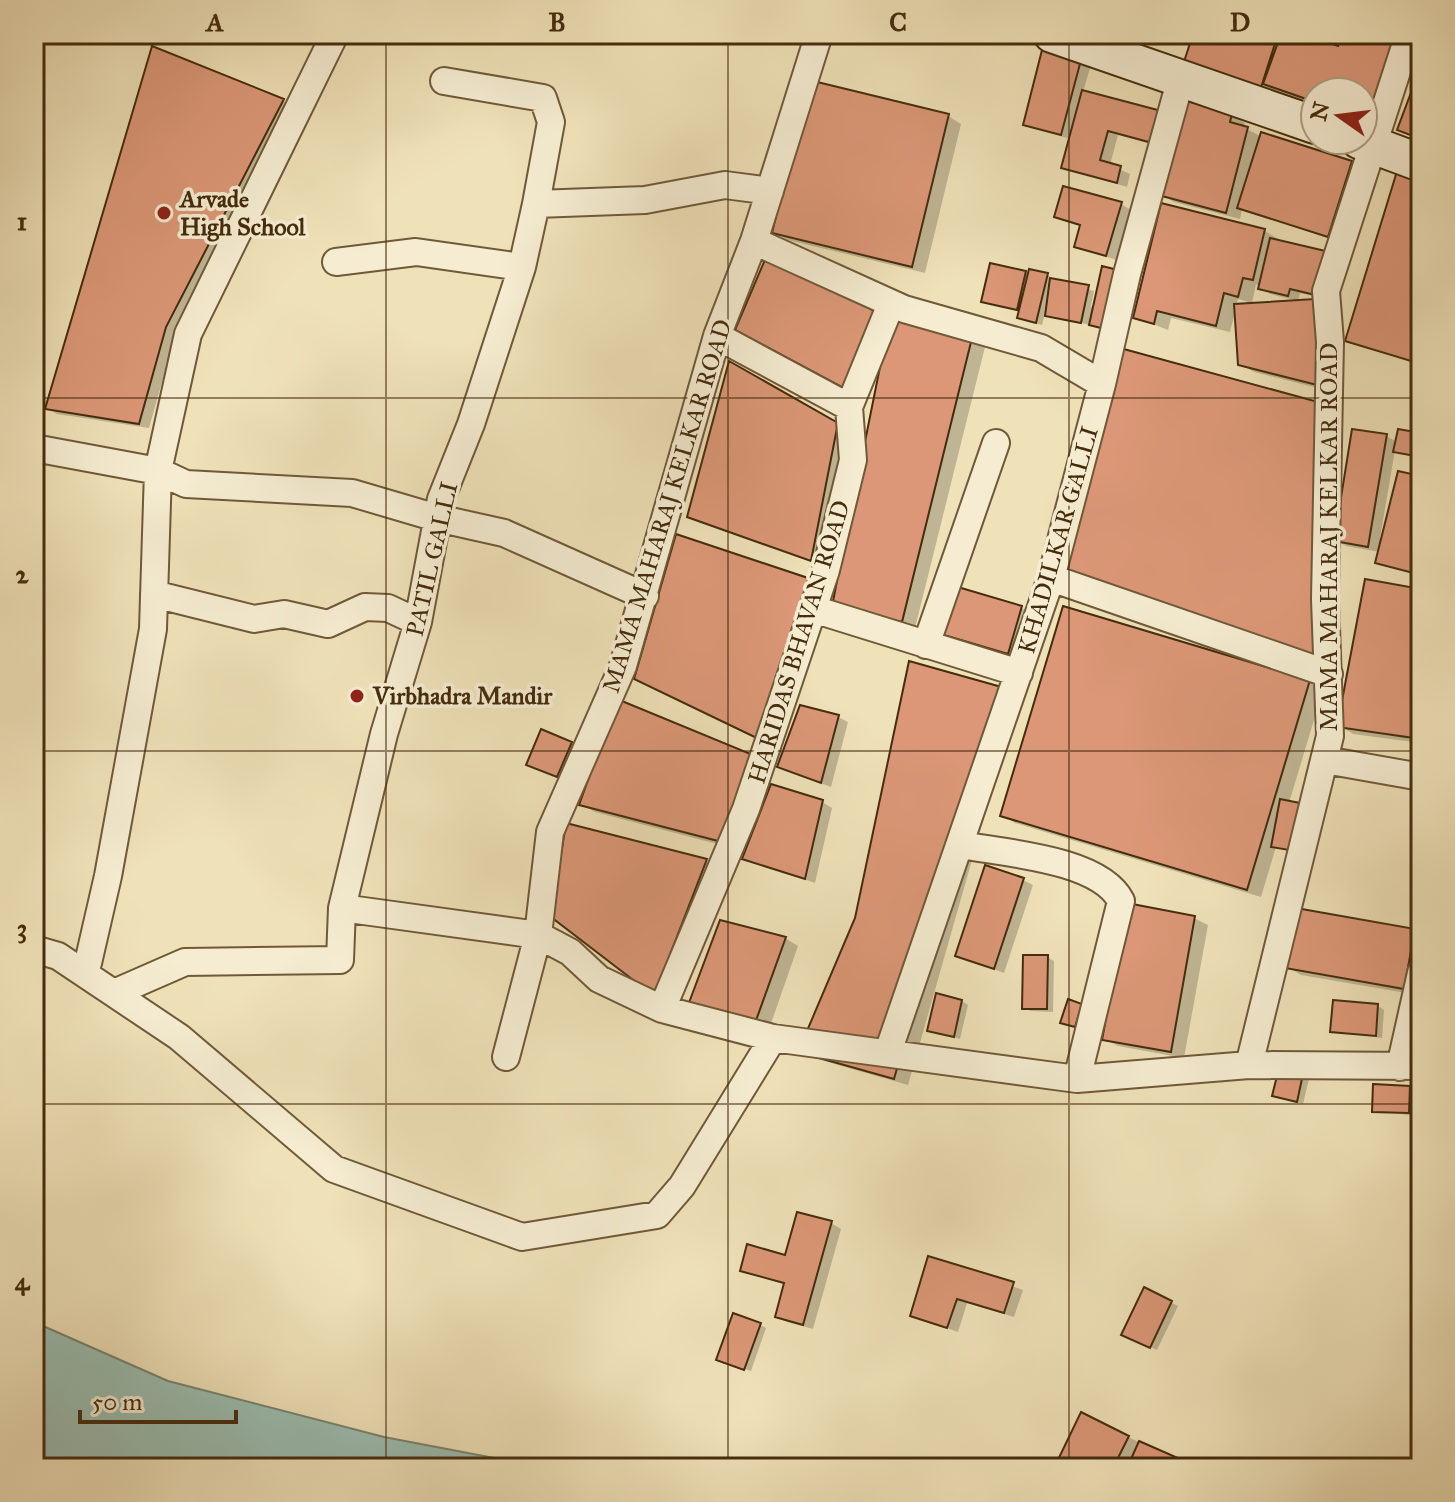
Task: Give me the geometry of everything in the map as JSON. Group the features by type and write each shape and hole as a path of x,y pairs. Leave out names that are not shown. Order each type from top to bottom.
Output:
{"street":[{"path":"81,971 88,963 108,876 153,629 158,471 188,334 335,34"},
{"name":"MAMA MAHARAJ KELKAR ROAD","path":"506,1057 538,935 550,832 623,666 717,336 754,241 819,34"},
{"path":"1052,34 1299,119"},
{"name":"MAMA MAHARAJ KELKAR ROAD","path":"1379,109 1409,34"},
{"name":"KHADILKAR GALLI","path":"888,1052 1051,578 1102,384 1127,274 1181,78"},
{"name":"PATIL GALLI","path":"114,993 185,962 340,960 342,908 384,734 418,622 437,518 522,267 551,122 543,98 444,81"},
{"path":"1379,147 1421,163"},
{"name":"MAMA MAHARAJ KELKAR ROAD","path":"1249,1065 1331,726 1325,599 1330,342 1326,291 1362,156"},
{"path":"536,204 645,200 725,185 770,191"},
{"path":"754,241 891,304 1041,348 1102,384"},
{"path":"336,262 416,252 522,267"},
{"path":"717,336 849,407 891,304"},
{"name":"HARIDAS BHAVAN ROAD","path":"662,1009 746,809 813,609 853,460 849,407"},
{"path":"926,645 996,443"},
{"path":"34,448 158,471 186,484 352,493 437,518 504,533 645,596"},
{"path":"1051,578 1329,674"},
{"path":"154,594 254,619 284,614 328,624 365,607 388,608 418,622"},
{"path":"813,609 1019,673"},
{"path":"1325,760 1421,777"},
{"path":"961,845 1072,866 1104,880 1121,901 1077,1079"},
{"path":"342,908 538,935 570,952 599,979 662,1009 773,1038 1077,1079 1249,1065 1411,1066 1421,973"},
{"path":"34,949 58,956 179,1037 334,1169 522,1237 657,1215 682,1186 773,1038"}],"water":[{"path":"34,1322 168,1381 384,1437 547,1468 34,1468"}],"building":[{"path":"1193,34 1278,34 1258,97 1181,71"},
{"path":"1281,34 1304,34 1338,46 1342,34 1402,34 1379,99 1379,76 1299,76 1299,96 1263,84"},
{"name":"Arvade High School","path":"152,46 284,99 166,327 139,424 45,409"},
{"path":"1042,50 1081,60 1061,135 1023,125"},
{"path":"1421,66 1421,139 1397,130"},
{"path":"809,80 949,114 912,267 772,233"},
{"path":"1082,90 1169,113 1160,145 1108,131 1100,160 1121,166 1117,183 1061,168"},
{"path":"1183,100 1232,113 1230,122 1248,127 1226,213 1158,195"},
{"path":"1261,132 1299,144 1299,156 1336,156 1352,161 1328,237 1237,208"},
{"path":"1398,168 1421,175 1421,364 1345,341"},
{"path":"1063,186 1122,202 1106,256 1074,247 1080,225 1054,217"},
{"path":"1161,203 1265,229 1253,280 1243,278 1238,297 1224,293 1216,326 1157,311 1154,324 1133,318"},
{"path":"1270,238 1334,253 1324,297 1290,289 1288,296 1258,289"},
{"path":"770,248 882,316 849,391 735,330"},
{"path":"990,263 1026,271 1017,310 981,302"},
{"path":"1102,266 1122,271 1109,330 1089,325"},
{"path":"1029,269 1048,273 1036,323 1017,318"},
{"path":"1050,278 1089,285 1081,323 1045,316"},
{"path":"1315,299 1321,386 1238,365 1234,304"},
{"path":"890,317 972,338 902,622 832,606"},
{"path":"1120,348 1318,402 1318,661 1062,576"},
{"path":"729,361 838,423 811,561 687,517"},
{"path":"1352,429 1387,434 1368,547 1334,541"},
{"path":"1398,429 1421,433 1421,457 1393,452"},
{"path":"1398,471 1421,476 1421,575 1375,563"},
{"path":"676,534 811,579 763,741 634,679"},
{"path":"1365,579 1421,589 1421,739 1337,727"},
{"path":"951,585 1022,606 1008,654 937,633"},
{"path":"1063,606 1310,680 1247,890 1000,816"},
{"path":"909,661 1005,688 894,1079 798,1052 855,918"},
{"path":"617,699 753,755 722,842 579,805"},
{"path":"800,705 839,715 821,783 777,767"},
{"path":"541,729 572,742 557,777 526,765"},
{"path":"771,784 823,800 805,879 742,859"},
{"path":"1280,799 1310,805 1289,850 1271,847"},
{"path":"566,823 707,859 654,996 551,917"},
{"path":"985,865 1024,878 994,969 955,956"},
{"path":"1127,903 1195,916 1171,1052 1102,1040"},
{"path":"1296,908 1415,929 1404,989 1285,968"},
{"path":"720,920 786,937 754,1026 687,1008"},
{"path":"1023,955 1048,955 1047,1009 1022,1009"},
{"path":"936,993 962,1000 954,1037 927,1031"},
{"path":"1068,999 1082,1004 1075,1027 1060,1023"},
{"path":"1333,1000 1378,1004 1376,1036 1330,1032"},
{"path":"1279,1068 1303,1074 1297,1102 1272,1096"},
{"path":"1373,1084 1410,1086 1409,1113 1372,1112"},
{"path":"797,1212 832,1221 803,1325 775,1317 784,1283 740,1271 747,1244 785,1255"},
{"path":"928,1256 1014,1282 1004,1313 957,1299 947,1328 910,1316"},
{"path":"1144,1287 1172,1301 1150,1348 1121,1335"},
{"path":"733,1313 761,1323 744,1370 716,1360"},
{"path":"1081,1412 1129,1436 1113,1468 1054,1468"},
{"path":"1139,1441 1187,1462 1185,1468 1127,1468"}],"place":[{"name":"Arvade High School","path":"164,213"},
{"name":"Virbhadra Mandir","path":"357,696"}]}
